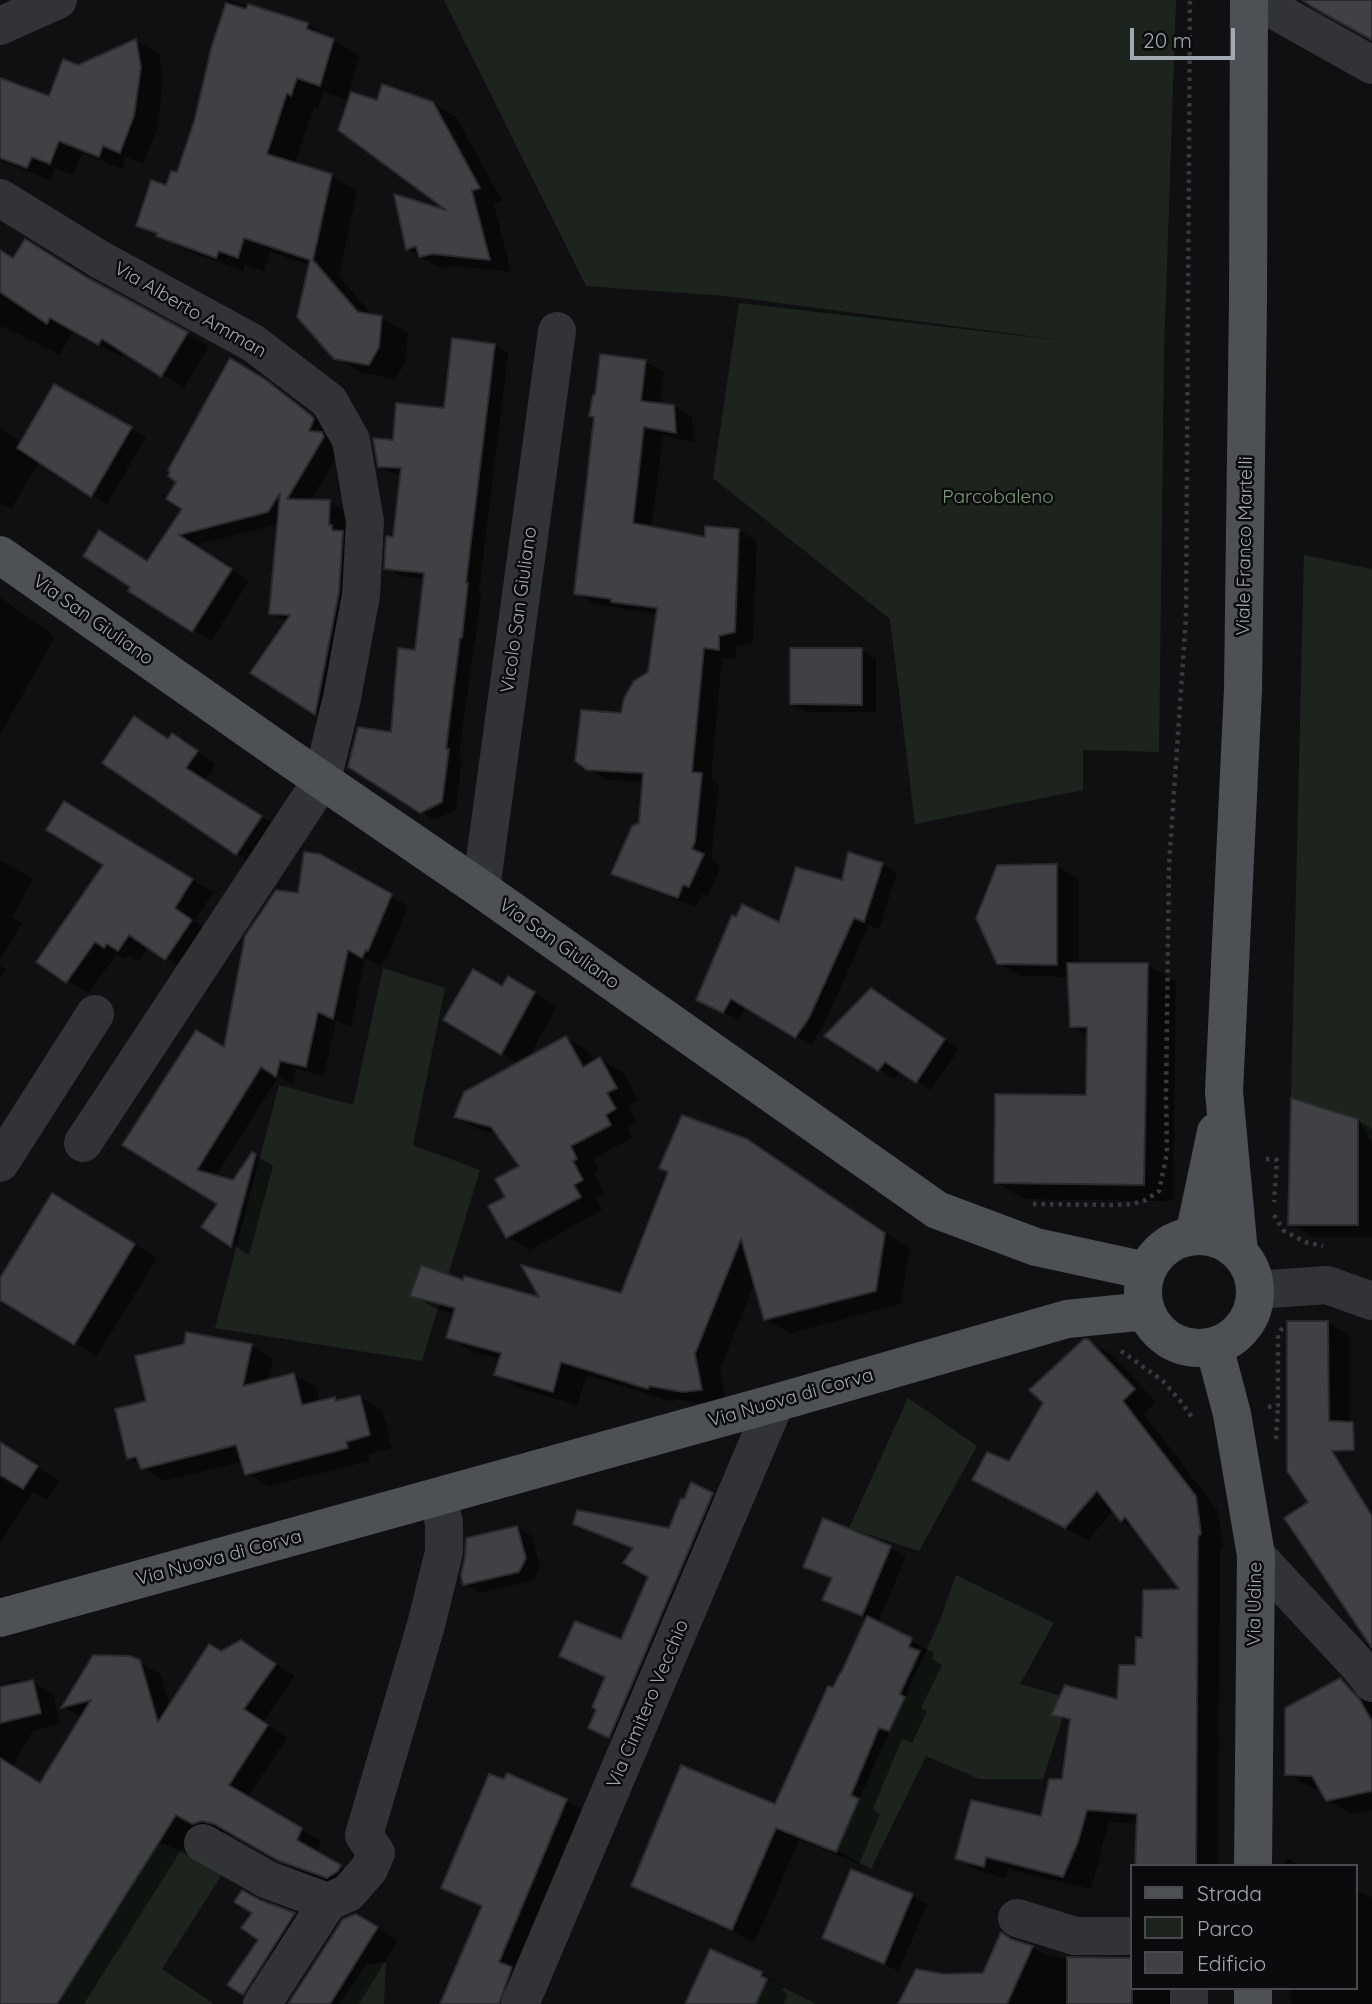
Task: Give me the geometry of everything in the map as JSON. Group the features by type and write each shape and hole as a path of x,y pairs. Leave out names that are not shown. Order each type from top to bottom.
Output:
{"main road":[{"name":"Viale Franco Martelli","path":"1239,1253 1224,1092 1242,689 1249,0"},
{"name":"Via San Giuliano","path":"0,555 937,1210 1036,1247 1147,1271"},
{"name":"Viale Franco Martelli","path":"1194,1236 1224,1092"},
{"path":"1194,1236 1225,1242 1239,1253 1251,1272 1255,1290 1254,1303 1245,1324 1228,1340 1214,1346 1188,1347 1161,1333 1146,1311 1143,1295 1147,1271 1157,1254 1168,1245 1194,1236"},
{"name":"Via Nuova di Corva","path":"0,1618 1067,1319 1146,1311"},
{"name":"Via Udine","path":"1214,1346 1232,1414 1256,1555 1253,1864"}],"street":[{"path":"0,26 58,0"},
{"path":"1256,0 1372,65"},
{"name":"Via Alberto Amman","path":"0,198 99,259 254,343 329,401 351,440 365,523 361,595 342,698 322,780 83,1143"},
{"name":"Vicolo San Giuliano","path":"481,889 557,331"},
{"path":"0,1163 94,1014"},
{"path":"1255,1290 1327,1284 1372,1301"},
{"name":"Via Cimitero Vecchio","path":"520,2004 775,1403"},
{"path":"262,2004 328,1902 348,1893 369,1869 376,1853 364,1835 426,1625 443,1552 444,1523 438,1497"},
{"path":"1256,1555 1372,1683"},
{"path":"203,1843 268,1880 328,1902"},
{"path":"1017,1918 1075,1936 1130,1936"}],"path":[{"path":"1021,1203 1114,1205 1146,1200 1159,1191 1167,1153 1169,865 1186,617 1190,0"}],"green space":[{"name":"Parcobaleno","path":"444,0 1176,0 1164,353 1159,752 1083,750 1083,790 915,824 890,619 713,478 739,303 1075,342 726,296 586,286"},
{"path":"1304,555 1372,569 1372,1144 1358,1119 1291,1098"},
{"path":"383,968 445,988 413,1145 480,1170 422,1361 215,1328 279,1085 353,1105"},
{"path":"908,1398 977,1446 919,1551 849,1528"},
{"path":"956,1575 1054,1623 1020,1684 1069,1698 1043,1779 979,1779 926,1756 871,1869 836,1850 940,1620"},
{"path":"159,1842 224,1871 162,1969 214,2004 57,2004"},
{"path":"386,1962 384,2004 339,2004 367,1964"},
{"path":"767,1979 816,2004 757,2004"}],"building":[{"path":"1302,0 1372,0 1372,40 1314,8"},
{"path":"226,3 246,9 248,4 308,23 307,29 334,39 320,86 297,78 291,96 287,93 267,154 332,174 313,260 358,312 382,316 379,347 369,365 334,359 297,317 310,260 244,238 238,258 219,251 216,258 136,226 151,180 166,185 171,171 177,172 194,122 212,45"},
{"path":"136,39 141,67 134,116 120,153 103,146 99,157 59,141 50,164 32,157 27,168 0,158 0,78 49,96 63,59 78,65"},
{"path":"382,84 433,102 480,188 472,191 490,260 433,254 419,257 416,246 406,250 394,194 446,210 338,130 351,92 377,100"},
{"path":"25,239 88,278 188,332 161,377 102,339 98,345 50,318 47,324 0,292 0,250 13,258"},
{"path":"452,338 495,344 466,583 462,638 446,749 449,749 442,802 420,813 348,767 358,727 391,732 398,648 415,650 424,573 384,569 386,536 393,537 401,468 378,467 373,438 393,440 396,403 444,408"},
{"path":"600,354 646,360 641,401 674,405 676,433 644,427 633,523 705,537 705,526 739,529 735,632 719,636 719,650 704,648 692,772 702,773 692,849 704,854 689,887 683,885 678,898 611,874 632,826 639,823 643,773 587,770 575,761 581,710 621,713 624,698 634,681 648,672 657,608 574,594 594,417 589,416 595,395"},
{"path":"230,358 266,380 312,416 314,419 309,431 322,432 324,437 287,499 330,500 329,525 332,525 332,530 343,531 339,592 315,715 250,673 290,615 269,614 280,493 268,512 179,535 232,569 192,632 128,591 130,587 83,556 99,530 147,561 182,509 166,499 176,482 168,476 168,470"},
{"path":"54,384 132,427 91,497 17,448"},
{"path":"790,648 862,648 862,705 790,704"},
{"path":"134,716 168,739 172,733 198,751 186,768 262,816 236,855 102,763"},
{"path":"64,801 193,879 175,908 192,920 165,960 129,935 118,951 107,944 104,948 95,942 66,983 36,962 103,865 46,830"},
{"path":"304,852 320,854 392,894 368,951 366,950 362,958 348,950 333,1019 318,1012 306,1067 280,1061 276,1077 261,1067 197,1170 233,1180 252,1152 256,1154 231,1247 201,1227 217,1204 122,1145 196,1030 224,1047 245,936 276,890 298,893"},
{"path":"848,852 883,863 864,922 854,918 809,1018 795,1038 731,999 723,1013 696,1000 732,915 736,917 742,904 779,922 796,867 842,880"},
{"path":"1057,864 1057,965 997,964 976,918 997,865"},
{"path":"1067,963 1148,963 1144,1185 994,1183 995,1094 1086,1095 1087,1027 1070,1027"},
{"path":"473,969 502,986 508,976 535,992 501,1055 443,1020"},
{"path":"871,988 945,1039 916,1083 885,1062 878,1071 824,1036"},
{"path":"566,1036 583,1067 600,1057 617,1088 607,1093 616,1109 606,1115 611,1125 571,1146 577,1159 573,1161 583,1180 574,1185 581,1197 506,1238 488,1206 505,1197 495,1179 519,1166 491,1127 454,1117 464,1092"},
{"path":"1291,1098 1358,1119 1358,1225 1288,1225"},
{"path":"682,1115 747,1139 885,1233 876,1291 764,1320 741,1239 695,1354 702,1390 683,1392 649,1386 648,1389 561,1362 553,1392 494,1375 501,1353 446,1338 455,1308 410,1296 421,1265 463,1280 464,1276 539,1297 521,1265 621,1293 668,1172 659,1168"},
{"path":"52,1193 135,1244 74,1345 0,1300 0,1278"},
{"path":"1287,1321 1328,1321 1329,1421 1353,1422 1354,1450 1332,1451 1372,1516 1372,1648 1284,1518 1308,1502 1287,1471"},
{"path":"186,1332 252,1344 243,1386 294,1373 302,1405 335,1397 336,1401 360,1395 370,1435 346,1442 348,1448 245,1475 236,1445 141,1469 136,1457 127,1459 115,1409 146,1401 135,1356 184,1344"},
{"path":"1084,1339 1088,1339 1135,1389 1123,1401 1196,1496 1201,1534 1198,1537 1196,1864 1135,1864 1137,1814 1087,1810 1078,1842 1063,1877 986,1857 984,1867 955,1859 971,1800 1041,1816 1049,1779 1062,1779 1070,1719 1051,1715 1065,1685 1117,1699 1119,1665 1135,1665 1136,1637 1142,1638 1143,1590 1179,1589 1125,1517 1121,1522 1097,1491 1065,1528 972,1480 987,1452 1009,1461 1043,1403 1029,1390"},
{"path":"0,1442 38,1466 23,1489 0,1475"},
{"path":"691,1482 713,1493 609,1738 588,1728 596,1710 592,1707 605,1677 559,1656 575,1621 621,1639 648,1577 623,1563 633,1548 573,1524 577,1510 669,1528 681,1498 684,1499"},
{"path":"823,1518 891,1546 862,1616 822,1600 832,1578 803,1567"},
{"path":"517,1526 526,1558 519,1572 463,1585 461,1575 466,1538"},
{"path":"867,1616 912,1638 909,1647 920,1651 900,1694 905,1697 889,1731 879,1728 851,1795 859,1799 836,1852 776,1828 732,1930 631,1886 681,1765 775,1804 828,1686 833,1687 841,1673"},
{"path":"241,1640 276,1664 244,1709 268,1725 229,1785 302,1828 297,1840 341,1865 338,1871 327,1878 277,1860 214,1824 202,1821 192,1824 176,1815 57,2004 0,2004 0,1758 40,1783 91,1700 61,1708 93,1655 130,1656 140,1660 158,1722 209,1644 221,1651"},
{"path":"1340,1678 1360,1700 1372,1721 1372,1791 1326,1801 1312,1776 1285,1775 1285,1708"},
{"path":"33,1680 41,1713 0,1723 0,1687"},
{"path":"507,1773 567,1799 499,1962 512,1967 499,2004 440,2004 482,1906 441,1888 489,1774 504,1779"},
{"path":"851,1869 913,1894 884,1964 822,1938"},
{"path":"242,1890 295,1913 243,1995 227,1985 258,1940 241,1928 252,1913 234,1902"},
{"path":"356,1914 378,1927 330,2004 288,2004 343,1919"},
{"path":"1001,1932 1011,1939 1033,1946 1007,2004 898,2004 916,1969 943,1974 983,1973"},
{"path":"710,1949 762,1972 761,1976 767,1979 756,2004 685,2004"},
{"path":"1067,1957 1130,1958 1132,2004 1067,2004"}]}
